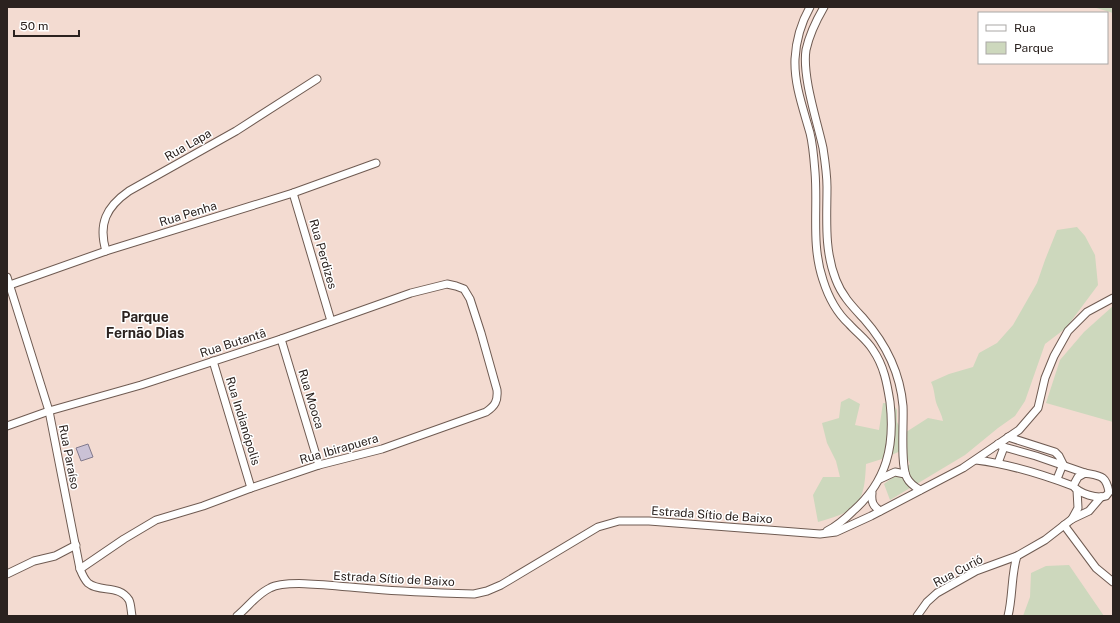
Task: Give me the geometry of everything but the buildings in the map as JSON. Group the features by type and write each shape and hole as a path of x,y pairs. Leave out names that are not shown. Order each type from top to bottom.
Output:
{"street":[{"path":"810,7 801,26 797,41 796,76 803,111 810,134 814,160 816,243 818,260 822,279 830,299 849,324 864,338 873,350 885,374 891,409 891,438 886,463 880,479 872,493 843,521 835,527 820,534"},
{"path":"824,7 812,33 806,50 806,58 808,82 825,159 827,187 826,235 830,260 840,289 850,305 864,318 881,341 895,368 902,396 905,474 910,483 911,495"},
{"name":"Rua Lapa","path":"106,251 102,238 104,224 112,206 118,199 236,131 317,79"},
{"name":"Rua Penha","path":"9,286 106,251 294,193 376,163"},
{"name":"Rua Perdizes","path":"294,193 331,321"},
{"name":"Rua Paraíso","path":"7,277 49,411 80,569 88,582 94,586 113,589 122,593 129,601 132,616"},
{"name":"Rua Butantã","path":"7,426 49,411 141,385 281,339 411,292 447,284 464,289"},
{"name":"Rua Ibirapuera","path":"80,569 124,539 156,520 203,506 319,465 382,449 476,416 493,408 498,398 497,390 479,326 470,299 464,289"},
{"name":"Estrada Sítio de Baixo","path":"237,616 264,592 270,588 281,585 300,584 374,590 461,594 474,594 487,591 598,527 619,521 649,521 820,534 836,532 880,511 976,460 1001,445 1008,437 1019,430 1038,408 1045,378 1054,356 1068,331 1086,312 1113,298"},
{"name":"Rua Mooca","path":"281,339 319,465"},
{"name":"Rua Indianópolis","path":"213,361 251,488"},
{"path":"1008,437 1056,452 1063,464 1058,480"},
{"path":"998,462 1001,445 1063,464 1085,473 1113,478"},
{"path":"976,460 998,462 1058,480 1097,497 1107,495 1109,492 1106,481 1101,476"},
{"path":"880,479 895,472 905,474"},
{"path":"1072,519 1078,508 1075,488 1076,479 1085,473"},
{"path":"910,483 920,490"},
{"path":"872,493 871,499 873,505 880,511"},
{"name":"Rua Curió","path":"917,616 927,602 937,593 976,571 1017,556 1045,540 1072,519 1089,511 1107,495"},
{"path":"1064,525 1096,568 1113,582"},
{"path":"7,574 27,564 55,556 76,545"},
{"path":"1008,616 1017,556"}],"green space":[{"path":"1093,7 1113,7 1113,13"},
{"path":"1077,227 1085,236 1095,255 1098,285 1066,328 1045,344 1025,401 1015,416 965,455 890,500 884,484 910,464 903,450 866,464 863,490 861,497 854,507 845,513 818,522 813,495 823,477 840,477 836,461 827,443 822,423 839,418 841,402 849,398 860,404 855,425 879,430 883,403 893,404 897,410 897,422 903,434 928,418 943,421 931,382 949,374 973,367 979,353 997,343 1013,325 1037,283 1057,230"},
{"path":"1113,306 1113,422 1046,403 1060,360 1084,332"},
{"path":"1069,565 1104,616 1023,616 1030,597 1031,573 1046,566"}],"district":[{"name":"Parque Fernão Dias","path":"145,326"}]}
